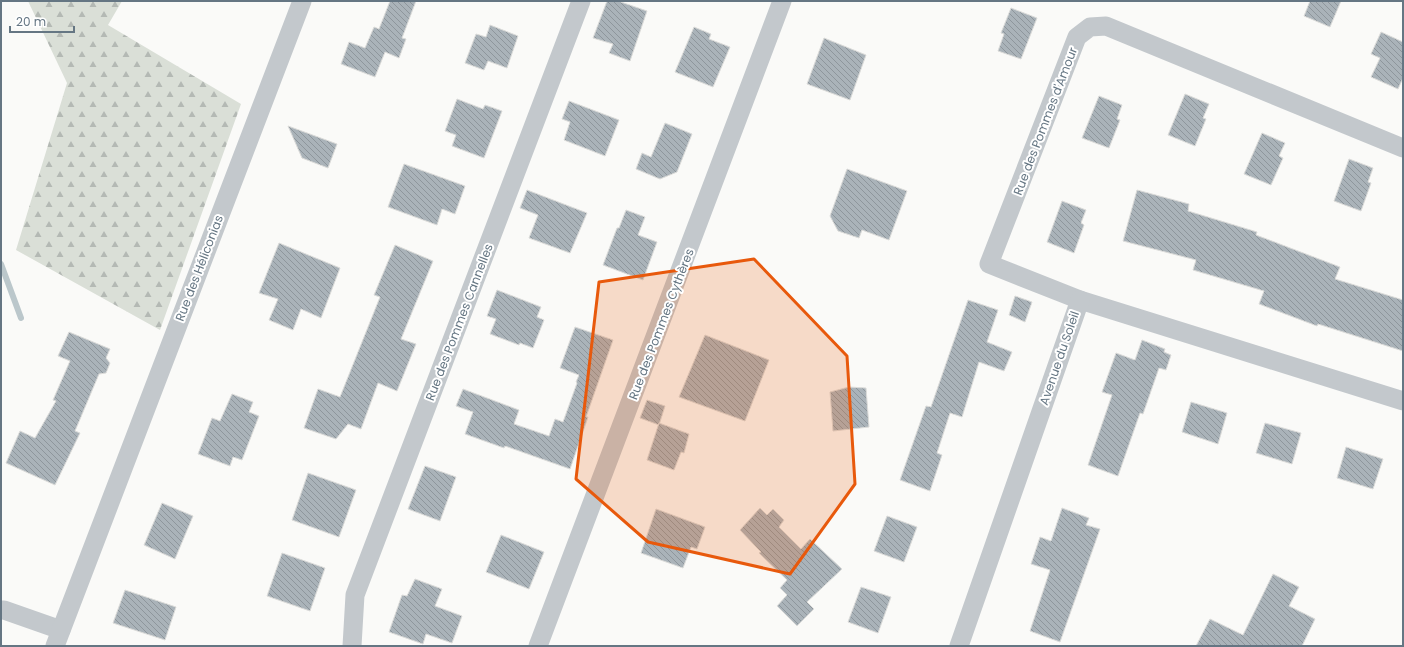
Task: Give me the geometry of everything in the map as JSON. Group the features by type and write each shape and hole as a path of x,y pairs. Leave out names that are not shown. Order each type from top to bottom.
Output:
{"street":[{"name":"Rue des Héliconias","path":"58,638 302,1"},
{"name":"Rue des Pommes Cannelles","path":"352,646 355,595 581,1"},
{"name":"Rue des Pommes Cythères","path":"538,646 782,1"},
{"name":"Rue des Pommes d'Amour","path":"1080,300 989,264 1077,37 1090,27 1106,26 1403,148"},
{"name":"Avenue du Soleil","path":"959,646 1080,300 1403,401"},
{"path":"1,610 58,638"}],"highlighted area":[{"path":"754,259 847,356 855,484 790,574 648,542 576,479 599,282"}],"green space":[{"path":"28,1 122,1 108,25 241,104 160,330 16,250 67,83"}],"building":[{"path":"390,1 416,1 402,38 406,39 399,58 385,52 375,77 341,64 349,42 365,48 374,27 379,29"},
{"path":"607,1 618,1 647,11 630,61 609,53 613,44 593,38"},
{"path":"1310,1 1341,1 1330,27 1304,16"},
{"path":"1011,8 1037,18 1021,59 998,51 1004,34 1001,33"},
{"path":"490,25 518,36 507,68 488,61 484,70 465,63 476,34 486,37"},
{"path":"694,27 711,34 709,39 730,47 713,87 675,72"},
{"path":"1381,32 1403,42 1403,78 1398,89 1371,77 1380,58 1371,54"},
{"path":"824,38 866,55 850,100 807,84"},
{"path":"1185,94 1209,104 1203,118 1206,119 1195,146 1168,135"},
{"path":"1099,96 1122,105 1117,119 1120,120 1109,148 1082,138"},
{"path":"457,99 483,109 485,105 502,111 484,158 452,146 456,135 445,131"},
{"path":"569,101 619,120 605,156 564,140 570,122 562,119"},
{"path":"665,123 692,134 677,172 660,179 636,169 642,153 651,157"},
{"path":"288,126 337,144 328,168 302,158"},
{"path":"1262,133 1285,143 1279,156 1283,158 1271,185 1244,174"},
{"path":"1349,159 1373,168 1368,182 1371,183 1361,211 1334,201"},
{"path":"404,164 465,186 455,214 442,209 437,225 388,207"},
{"path":"847,169 907,191 889,240 862,230 859,238 838,231 830,216"},
{"path":"527,190 587,213 570,253 529,238 538,215 520,208"},
{"path":"1137,190 1189,204 1188,211 1257,232 1256,235 1340,267 1335,279 1403,300 1403,351 1318,324 1317,326 1259,304 1264,291 1193,270 1196,260 1123,241"},
{"path":"1062,201 1086,210 1081,223 1084,225 1074,253 1047,242"},
{"path":"626,210 645,217 638,235 657,242 643,280 603,265 617,228 619,228"},
{"path":"279,243 340,268 321,318 301,309 293,330 269,320 278,299 259,293"},
{"path":"395,245 433,261 401,339 416,344 397,391 378,383 361,429 348,424 336,439 304,428 318,389 340,397 380,297 374,295"},
{"path":"497,290 541,307 537,317 544,320 533,348 520,343 519,345 490,334 496,319 487,316"},
{"path":"1015,296 1032,302 1025,322 1009,315"},
{"path":"968,300 998,310 987,342 1012,352 1004,371 979,362 962,417 950,413 937,453 942,455 930,491 900,480 926,406 931,407"},
{"path":"575,327 613,340 586,417 588,417 570,469 505,446 504,448 465,434 473,412 456,406 463,389 519,410 514,424 549,436 555,419 563,422 579,375 560,368"},
{"path":"69,332 110,349 106,358 110,363 106,373 99,374 75,431 80,433 55,485 6,463 20,431 35,438 56,401 53,400 70,361 58,356"},
{"path":"705,335 769,360 745,421 679,397"},
{"path":"1142,340 1165,349 1164,352 1171,355 1166,370 1159,368 1143,414 1140,413 1118,476 1088,465 1112,395 1102,392 1116,353 1135,360"},
{"path":"849,387 866,388 869,427 833,431 830,392"},
{"path":"232,394 253,402 249,412 259,416 242,460 233,457 230,466 198,454 212,418 220,421"},
{"path":"647,400 665,406 659,425 640,418"},
{"path":"1191,402 1227,413 1218,444 1182,432"},
{"path":"659,423 689,434 684,453 681,452 674,470 647,460"},
{"path":"1265,423 1301,433 1292,464 1256,453"},
{"path":"1346,447 1383,459 1373,489 1337,478"},
{"path":"425,466 456,477 440,521 408,509"},
{"path":"308,473 356,490 339,537 292,520"},
{"path":"162,503 193,516 175,559 144,545"},
{"path":"760,508 767,515 773,509 784,520 779,527 801,549 810,539 842,569 807,602 814,609 797,626 777,606 787,595 780,588 787,580 759,553 761,552 740,530"},
{"path":"1062,508 1089,518 1086,525 1100,529 1060,642 1030,631 1050,570 1031,564 1040,537 1051,541"},
{"path":"656,509 705,527 697,549 691,547 683,568 641,553"},
{"path":"887,516 917,527 904,562 874,551"},
{"path":"501,535 544,552 529,589 486,572"},
{"path":"282,553 325,568 310,611 267,596"},
{"path":"1273,574 1299,587 1289,606 1315,619 1302,646 1196,646 1210,619 1243,635"},
{"path":"415,579 442,589 435,606 462,616 452,643 426,634 423,644 389,632 402,595 407,596"},
{"path":"861,587 891,597 878,633 848,622"},
{"path":"125,590 176,607 165,640 113,623"}],"waterway":[{"path":"1,264 21,318"}]}
